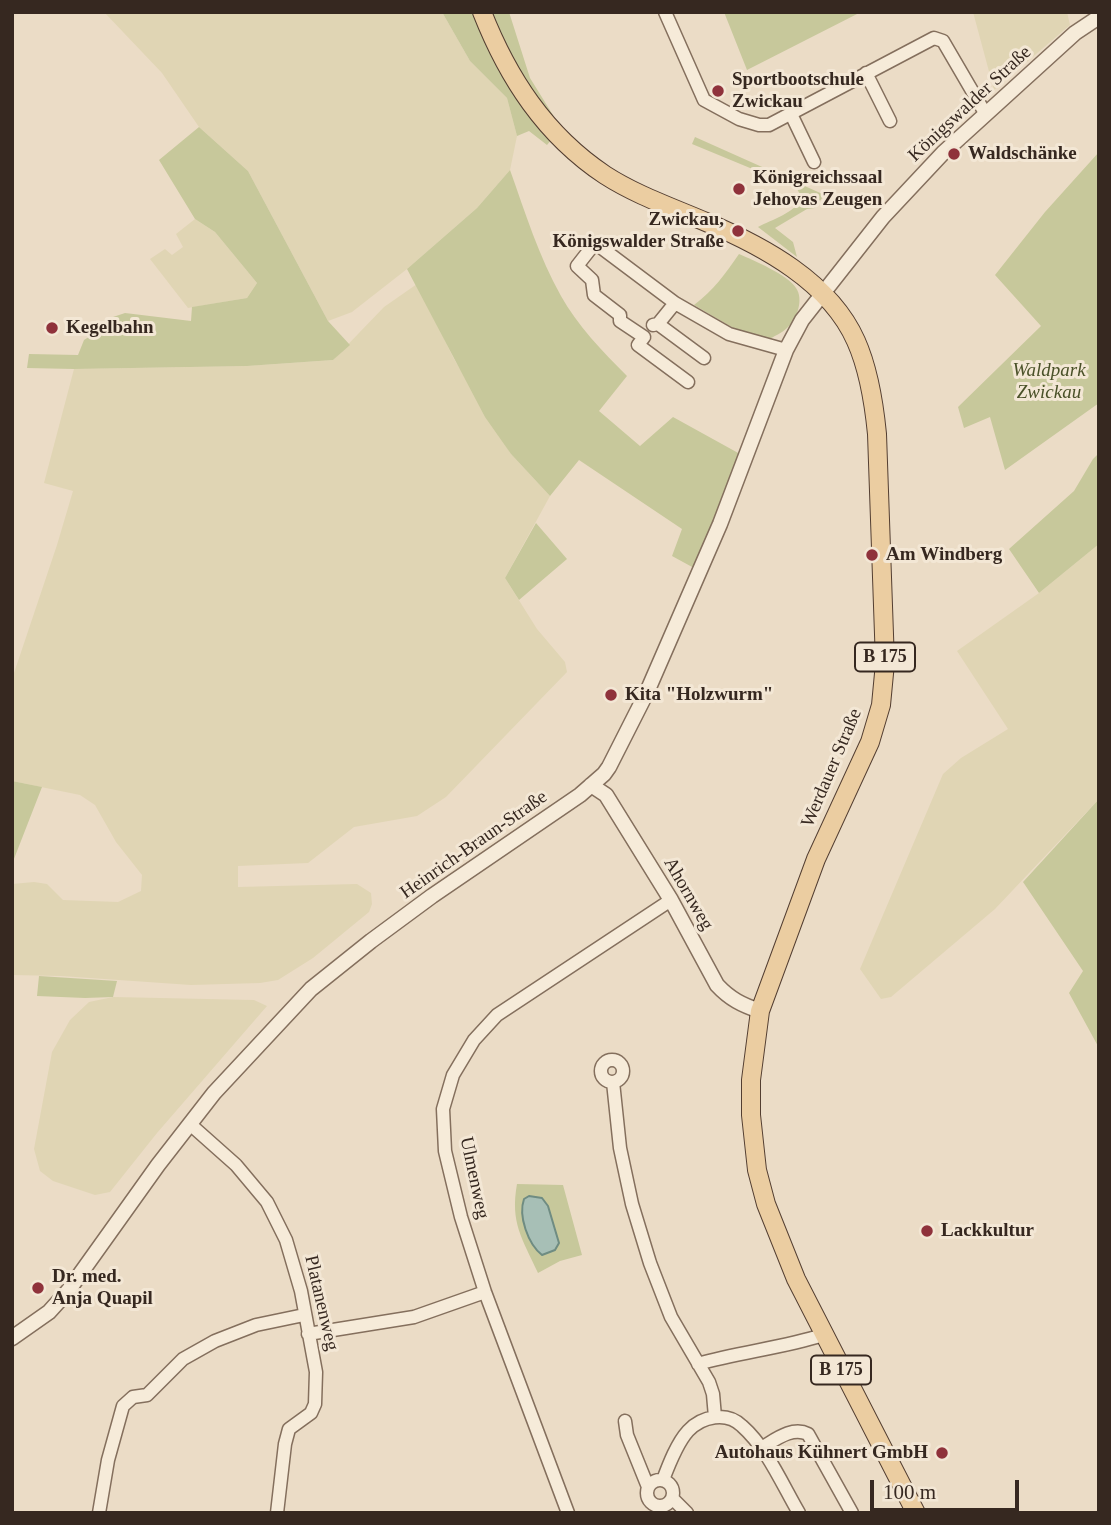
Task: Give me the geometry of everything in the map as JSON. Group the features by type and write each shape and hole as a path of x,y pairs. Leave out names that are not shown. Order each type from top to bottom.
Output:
{"main road":[{"name":"Werdauer Straße","path":"482,12 516,84 566,145 588,163 632,191 746,240 791,267 822,292 856,339 863,360 874,407 879,474 885,663 881,705 870,742 817,859 760,1011 751,1103 757,1170 766,1204 787,1257 823,1335 916,1513"}],"street":[{"path":"665,12 704,100 731,115 759,125 769,125 934,38 943,41 985,113"},
{"name":"Königswalder Straße","path":"822,292 883,217 943,153 1075,33 1099,17"},
{"path":"866,74 890,121"},
{"path":"791,114 814,162"},
{"path":"644,337 620,321 620,315 594,295 592,280 577,266 594,243 675,303 729,334 786,350"},
{"name":"Heinrich-Braun-Straße","path":"12,1338 49,1312 68,1291 158,1165 232,1073 311,989 371,941 580,795 604,775 674,635 720,524 786,350 802,320 822,292"},
{"path":"675,303 658,324 653,324 638,345 688,382"},
{"path":"658,324 704,358"},
{"name":"Ahornweg","path":"591,785 606,795 671,900 717,985 738,1003 760,1011"},
{"name":"Ulmenweg","path":"568,1513 485,1292 461,1217 446,1152 443,1109 453,1075 474,1040 497,1015 671,900"},
{"path":"613,1082 620,1147 632,1204 650,1263 671,1317 713,1394 715,1417"},
{"name":"Platanenweg","path":"191,1125 236,1165 267,1202 286,1240 301,1291 316,1372 315,1404 311,1413 289,1429 277,1513"},
{"path":"308,1334 414,1317 485,1292"},
{"path":"99,1513 106,1471 123,1406 133,1397 147,1395 183,1359 215,1341 256,1325 304,1315"},
{"path":"698,1364 823,1335"},
{"path":"663,1480 689,1430 705,1420 715,1417 728,1418 740,1423 761,1448 799,1513"},
{"path":"625,1421 627,1436 648,1487"},
{"path":"761,1448 785,1434 801,1431 808,1434 852,1513"},
{"path":"663,1480 672,1486 672,1498 666,1504 649,1508 646,1493 648,1487 652,1482 663,1480"},
{"path":"672,1498 687,1513"}],"shaded area":[{"path":"104,12 442,12 470,61 507,98 517,136 510,170 477,208 407,269 352,312 328,321 248,171 199,127 162,73"},
{"path":"973,12 1067,12 1070,25 994,90"},
{"path":"195,219 215,232 257,283 247,298 188,308 150,259 165,249 172,255 183,247 176,234"},
{"path":"417,284 454,359 511,454 550,496 505,578 537,629 565,662 567,672 446,797 417,816 354,827 308,863 238,866 238,887 357,884 371,893 372,904 369,912 313,958 278,980 191,985 12,975 12,884 47,884 63,900 118,902 141,891 142,875 116,842 95,805 80,795 12,781 12,679 73,491 44,483 74,369 247,366 333,360 384,307"},
{"path":"1099,544 1099,799 995,909 891,997 881,999 860,969 943,774 961,758 1008,729 957,651 1039,593"},
{"path":"113,997 254,1000 267,1006 157,1133 110,1192 95,1195 53,1181 40,1171 34,1149 52,1052 70,1020 89,1002"},
{"path":"529,1196 542,1198 548,1206 559,1243 555,1250 542,1255 532,1244 523,1221 522,1206 524,1199"}],"green space":[{"path":"442,12 509,12 530,78 561,128 547,145 529,131 517,136 507,98 470,61"},
{"path":"724,12 861,12 747,70"},
{"path":"199,127 248,171 328,321 350,345 333,360 247,366 27,368 29,354 78,355 84,340 109,324 110,318 125,313 191,321 192,307 247,298 257,283 215,232 195,219 159,160"},
{"path":"695,137 827,196 822,198 815,208 807,209 775,228 793,242 797,257 758,227 798,204 802,198 796,187 692,144"},
{"name":"Waldpark Zwickau","path":"1099,152 1099,403 1005,470 990,417 964,428 958,407 1041,326 995,275 1045,212"},
{"path":"510,170 539,250 567,307 627,376 599,411 640,446 673,417 740,454 694,568 672,556 682,529 579,460 550,496 511,454 485,417 407,269 477,208"},
{"path":"739,254 778,273 792,283 798,293 799,303 794,320 785,330 768,340 735,329 694,305 713,288"},
{"path":"1099,453 1099,544 1039,593 1009,549 1074,491"},
{"path":"536,523 567,559 519,600 505,578"},
{"path":"12,781 42,787 12,864"},
{"path":"1099,799 1099,1048 1069,993 1083,971 1023,882"},
{"path":"39,976 117,981 113,997 37,996"},
{"path":"517,1184 563,1185 582,1255 560,1261 538,1273 522,1240 516,1220"}],"place":[{"name":"Sportbootschule Zwickau","path":"718,91"},
{"name":"Waldschänke","path":"954,154"},
{"name":"Königreichssaal Jehovas Zeugen","path":"739,189"},
{"name":"Zwickau, Königswalder Straße","path":"738,231"},
{"name":"Kegelbahn","path":"52,328"},
{"name":"Am Windberg","path":"872,555"},
{"name":"Kita \"Holzwurm\"","path":"611,695"},
{"name":"Lackkultur","path":"927,1231"},
{"name":"Dr. med. Anja Quapil","path":"38,1288"},
{"name":"Autohaus Kühnert GmbH","path":"942,1453"}]}
